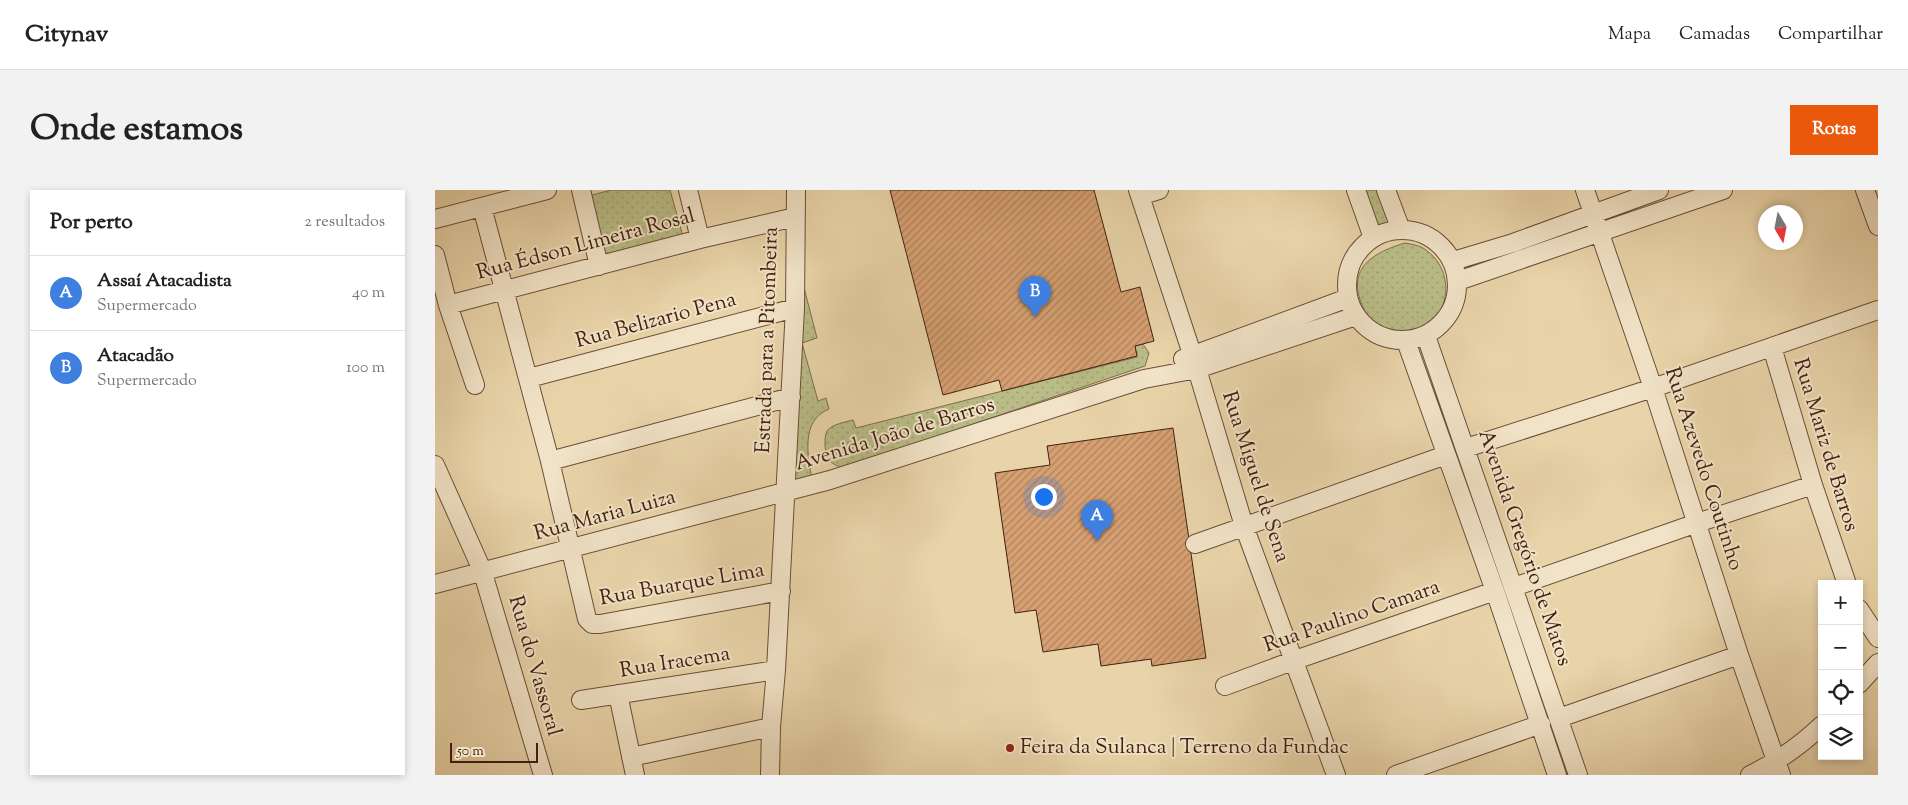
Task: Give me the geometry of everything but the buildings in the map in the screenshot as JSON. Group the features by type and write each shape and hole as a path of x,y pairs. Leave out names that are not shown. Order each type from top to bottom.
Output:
{"street":[{"path":"435,219 547,190"},
{"path":"581,190 599,266"},
{"path":"688,190 700,239"},
{"name":"Estrada para a Pitombeira","path":"786,492 795,308 796,190"},
{"path":"1139,193 1159,190"},
{"path":"1356,190 1373,238"},
{"path":"1386,190 1401,230"},
{"name":"Rua Azevedo Coutinho","path":"1585,190 1653,388 1778,769"},
{"path":"1453,261 1513,243 1659,190"},
{"path":"1458,281 1723,190"},
{"path":"1865,190 1878,226"},
{"name":"Rua Miguel de Sena","path":"1139,193 1195,362 1244,526 1336,775"},
{"path":"482,207 529,378 572,548"},
{"name":"Rua Édson Limeira Rosal","path":"448,305 700,239 795,217"},
{"path":"1401,230 1415,231 1430,237 1443,246 1453,261 1458,281 1457,298 1450,314 1439,327 1426,336 1406,341 1387,339 1369,330 1356,316 1348,298 1347,280 1351,264 1360,249 1373,238 1385,232 1401,230"},
{"path":"435,255 448,305 475,385"},
{"name":"Avenida João de Barros","path":"1195,362 1348,298"},
{"name":"Rua Belizario Pena","path":"529,378 795,308"},
{"path":"1466,448 1653,388 1878,310"},
{"name":"Avenida João de Barros","path":"770,775 771,727 786,492 830,480 1195,362 1356,316"},
{"name":"Avenida Gregório de Matos","path":"1426,336 1578,775"},
{"name":"Avenida Gregório de Matos","path":"1406,341 1541,724 1557,775"},
{"name":"Rua Mariz de Barros","path":"1772,347 1813,485 1846,580"},
{"path":"550,461 791,397"},
{"path":"1195,544 1446,454"},
{"name":"Rua do Vassoral","path":"435,464 482,570 543,775"},
{"path":"1514,587 1813,485"},
{"name":"Rua Maria Luiza","path":"435,584 482,570 786,492"},
{"name":"Rua Buarque Lima","path":"572,548 587,619 592,624 781,591"},
{"name":"Rua Paulino Camara","path":"1225,686 1295,660 1495,592"},
{"path":"1863,615 1878,638"},
{"path":"1559,718 1739,654"},
{"path":"1863,680 1878,663"},
{"name":"Rua Iracema","path":"581,700 776,670"},
{"path":"618,694 635,775"},
{"path":"1396,775 1541,724"},
{"path":"631,757 771,727"},
{"path":"1750,775 1778,769 1796,748 1818,729"}],"green space":[{"path":"611,190 670,190 684,240 604,260 589,196"},
{"path":"1363,190 1381,190 1393,226 1377,232"},
{"path":"1405,243 1423,248 1436,260 1444,274 1446,289 1443,304 1436,318 1425,328 1410,333 1392,333 1380,328 1368,317 1357,287 1363,267 1370,259"},
{"path":"797,276 801,276 817,338 802,343 818,401 826,398 829,409 820,415 810,430 808,450 812,480 795,485"},
{"path":"1143,344 1149,353 1145,366 846,467 841,467 830,461 826,453 825,436 827,431 839,424 853,420 856,428 1137,357 1135,346"}],"place":[{"name":"Atacadão","path":"1035,317"},
{"name":"Assaí Atacadista","path":"1097,541"},
{"name":"Feira da Sulanca | Terreno da Fundac","path":"1010,748"}]}
